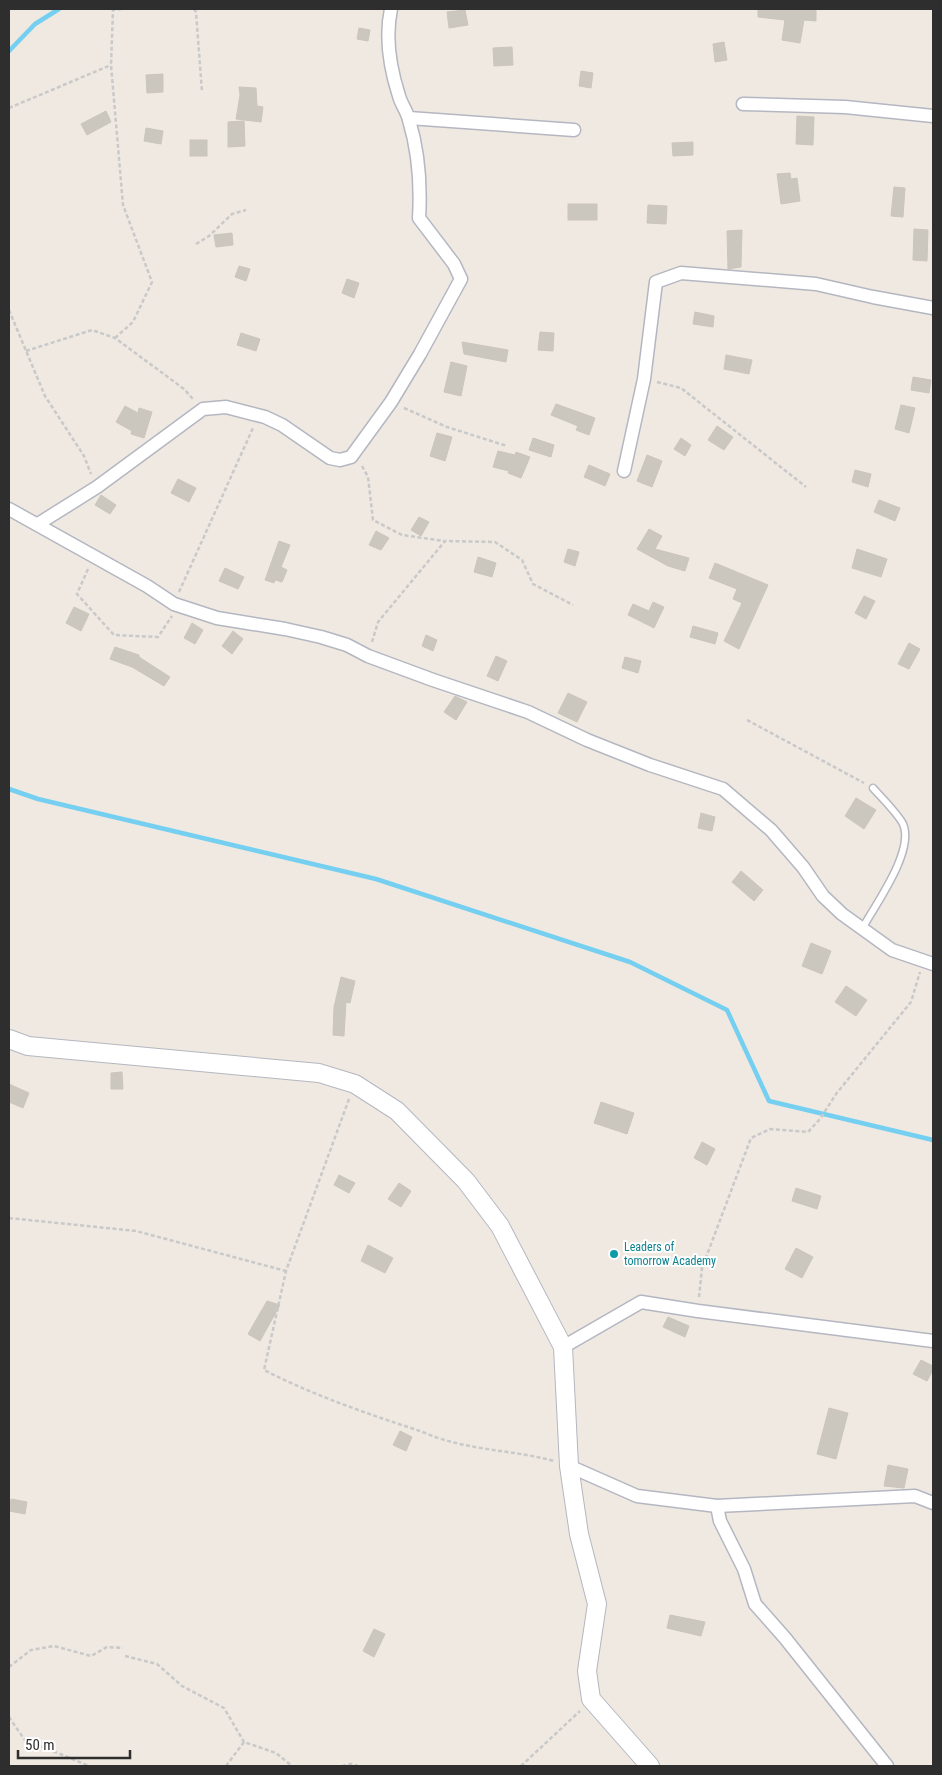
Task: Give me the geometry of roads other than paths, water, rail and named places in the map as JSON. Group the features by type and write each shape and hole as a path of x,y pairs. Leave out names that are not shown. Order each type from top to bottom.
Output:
{"street":[{"path":"38,524 97,487 203,409 226,406 265,417 282,425 330,458 347,460 354,454 391,402 420,354 460,278 454,264 419,218 421,194 419,165 409,118 399,96 391,62 388,25 391,9"},
{"path":"743,104 845,107 933,116"},
{"path":"409,118 574,130"},
{"path":"624,471 644,379 656,282 681,273 816,284 933,308"},
{"path":"9,509 147,586 174,604 217,618 285,629 347,645 368,656 432,680 528,712 588,740 650,765 723,789 771,830 803,867 823,896 842,914 892,950 928,963"},
{"path":"9,1039 28,1046 319,1073 355,1084 397,1111 466,1180 500,1226 563,1347 569,1466 579,1534 597,1604 586,1671 591,1699 650,1766"},
{"path":"563,1347 641,1302 933,1341"},
{"path":"569,1466 638,1496 717,1506 915,1496 933,1502"},
{"path":"717,1506 720,1521 744,1569 755,1604 785,1638 887,1766"}],"lane":[{"path":"862,929 899,864 906,836 902,823 873,788"}],"waterway":[{"path":"9,51 35,24 59,9"},
{"path":"9,789 38,799 376,879 630,962 727,1010 769,1101 933,1140"}],"place":[{"name":"Leaders of tomorrow Academy","path":"614,1254"}]}
